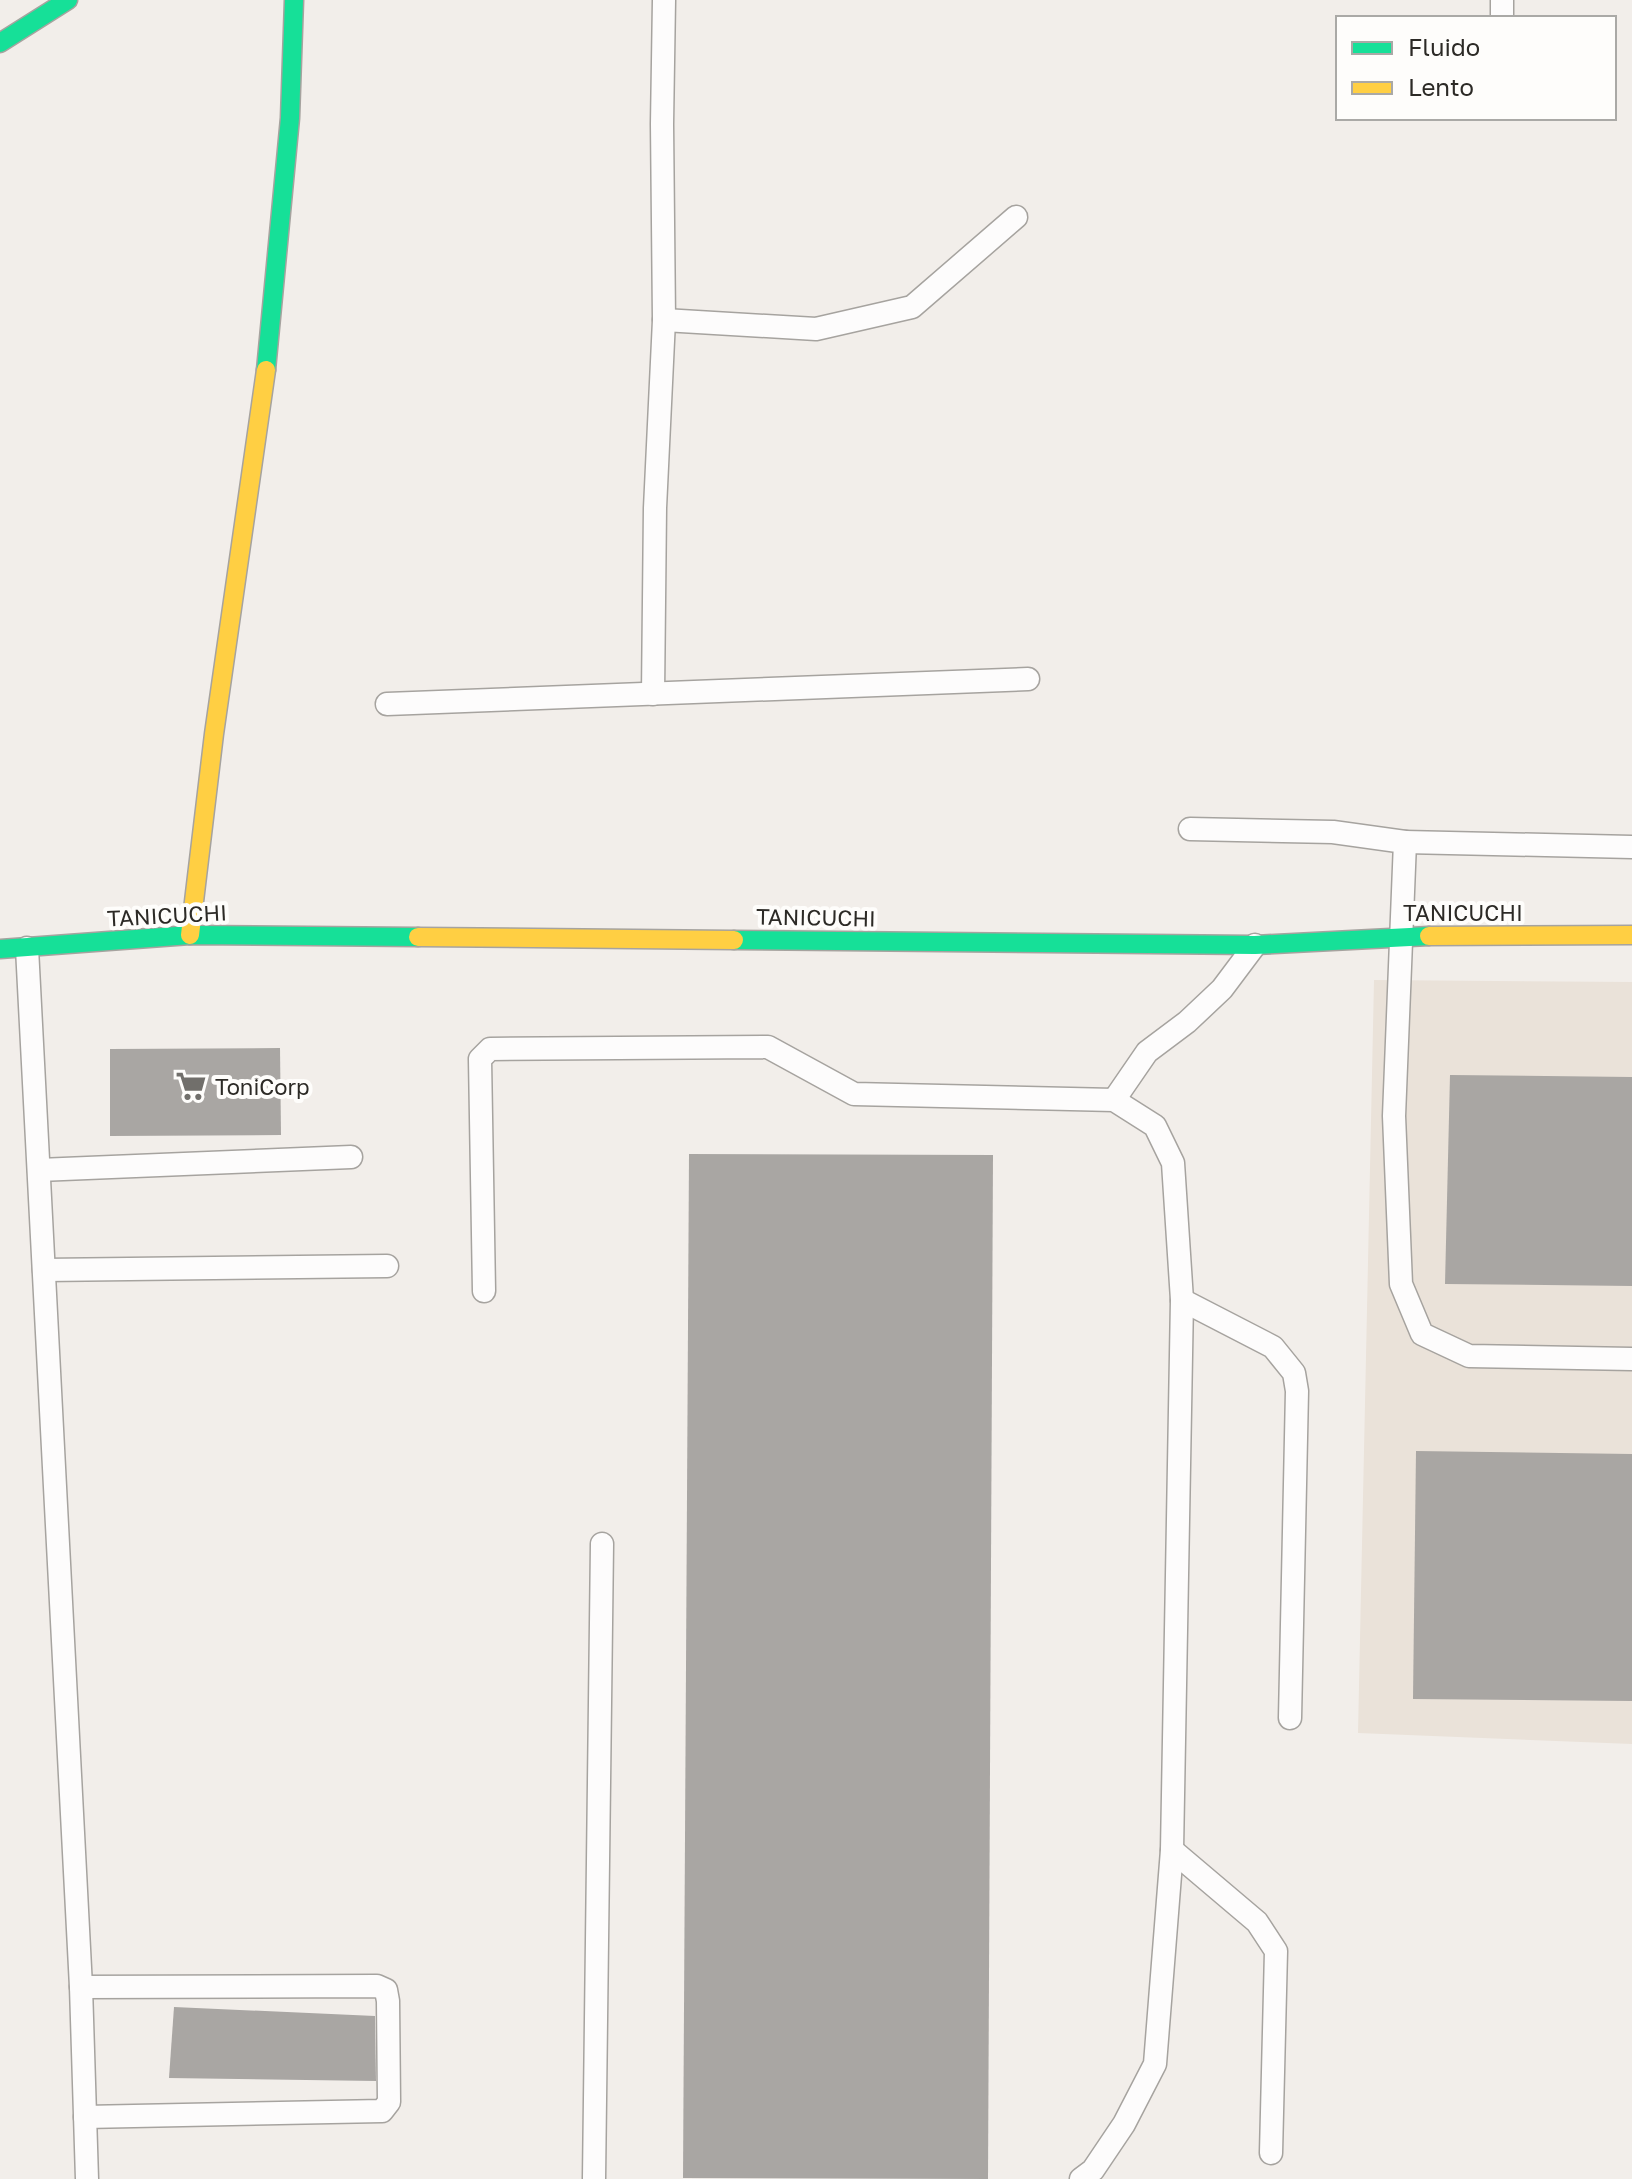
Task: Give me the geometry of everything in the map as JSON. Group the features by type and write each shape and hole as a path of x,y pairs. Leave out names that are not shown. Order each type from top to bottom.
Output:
{"main road":[{"path":"0,43 68,0"},
{"path":"190,935 214,734 267,362 290,118 294,0"},
{"name":"TANICUCHI","path":"0,949 190,935 1255,945 1402,936 1632,935"}],"lane":[{"path":"653,694 655,508 664,320 664,0"},
{"path":"664,320 816,329 912,307 1016,217"},
{"path":"387,704 1028,679"},
{"path":"1190,829 1333,832 1405,842 1632,847"},
{"path":"1405,842 1394,1116 1401,1284 1422,1334 1469,1356 1632,1359"},
{"path":"1114,1100 1147,1052 1187,1022 1222,989 1255,945"},
{"path":"27,948 81,1987 87,2179"},
{"path":"484,1291 480,1059 490,1049 768,1047 854,1094 1114,1100 1155,1126 1173,1163 1182,1300 1172,1850 1155,2064 1124,2124 1093,2170 1081,2179"},
{"path":"39,1170 351,1157"},
{"path":"44,1270 387,1266"},
{"path":"1182,1300 1273,1347 1294,1373 1297,1391 1290,1718"},
{"path":"594,2179 602,1544"},
{"path":"1172,1850 1257,1922 1276,1951 1271,2153"},
{"path":"81,1987 377,1986 386,1990 388,2001 389,2102 382,2111 85,2117"}],"shaded area":[{"path":"1374,980 1632,982 1632,1744 1358,1733"}],"building":[{"path":"280,1048 281,1135 110,1136 110,1049"},
{"path":"1450,1075 1632,1077 1632,1286 1445,1284"},
{"path":"689,1154 993,1155 988,2179 683,2178"},
{"path":"1416,1451 1632,1454 1632,1701 1413,1699"},
{"path":"174,2007 375,2016 376,2081 169,2078"}],"traffic: fast":[{"path":"0,43 68,0"},
{"path":"266,370 290,118 294,0"},
{"path":"0,949 190,935 418,937"},
{"path":"734,940 1255,945 1429,936"}],"traffic: slow":[{"path":"190,935 214,734 266,370"},
{"path":"1429,936 1632,935"},
{"path":"418,937 734,940"}],"place":[{"name":"ToniCorp","path":"191,1086"}]}
